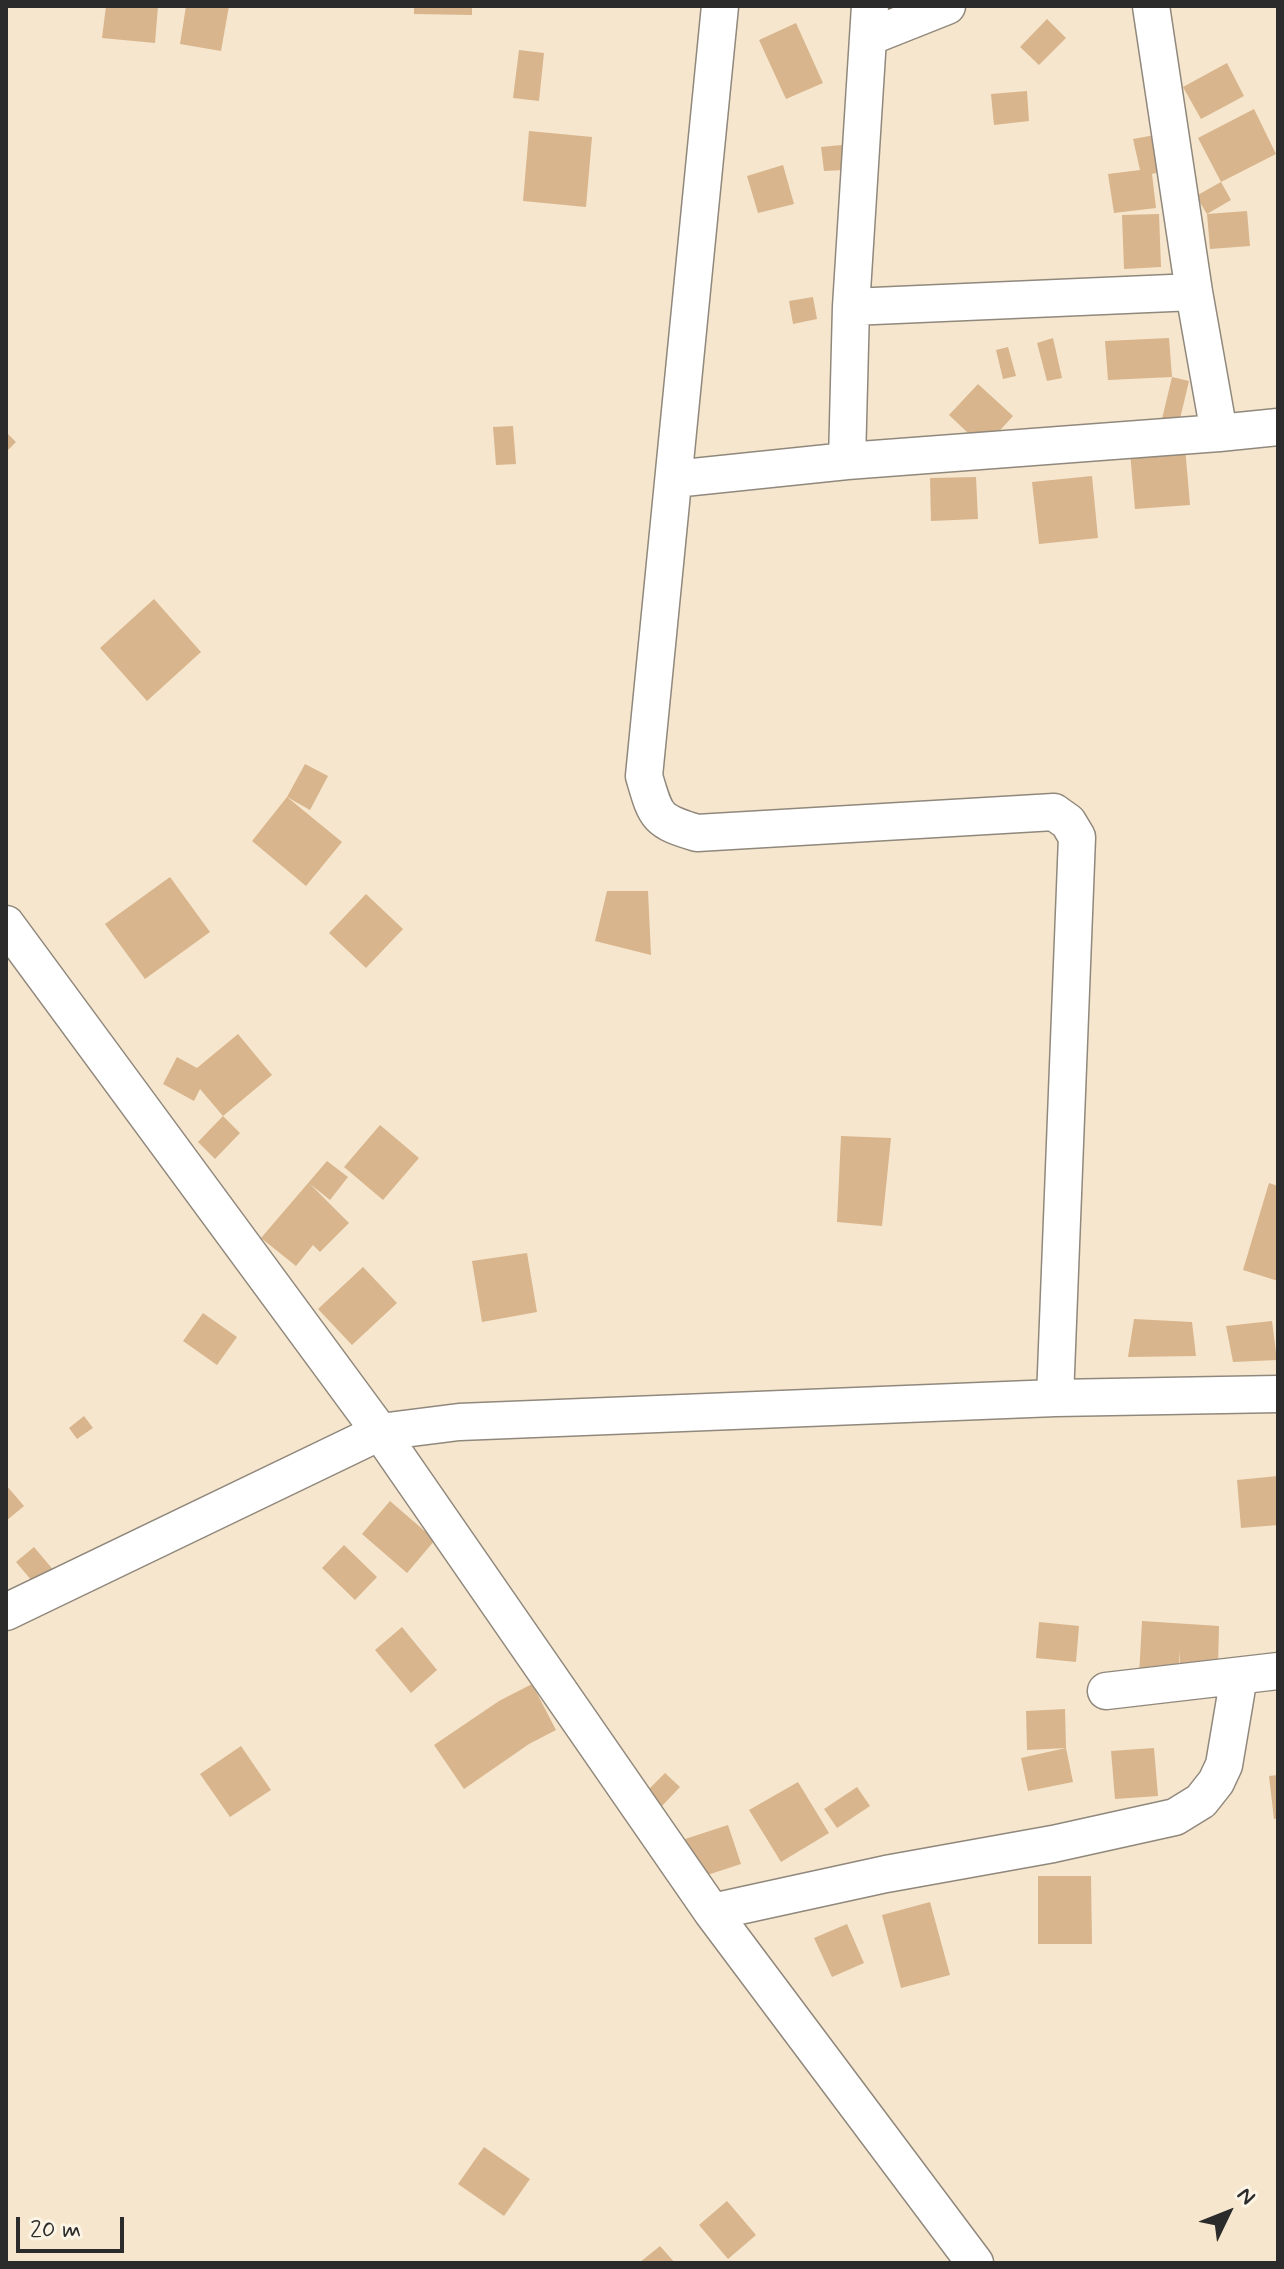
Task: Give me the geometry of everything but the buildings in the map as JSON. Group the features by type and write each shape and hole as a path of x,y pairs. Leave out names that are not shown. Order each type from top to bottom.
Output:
{"street":[{"path":"720,6 644,776 653,805 667,824 697,833 1054,812 1068,822 1077,837 1055,1398"},
{"path":"847,461 851,307 869,21 947,6"},
{"path":"1151,6 1194,292 1219,433"},
{"path":"851,307 1194,292"},
{"path":"674,479 847,461 1278,427"},
{"path":"6,924 380,1432 712,1912 975,2263"},
{"path":"6,1612 380,1432 459,1422 1055,1398 1278,1394"},
{"path":"1106,1691 1278,1671"},
{"path":"712,1912 1175,1817 1201,1801 1224,1765 1239,1676"}]}
